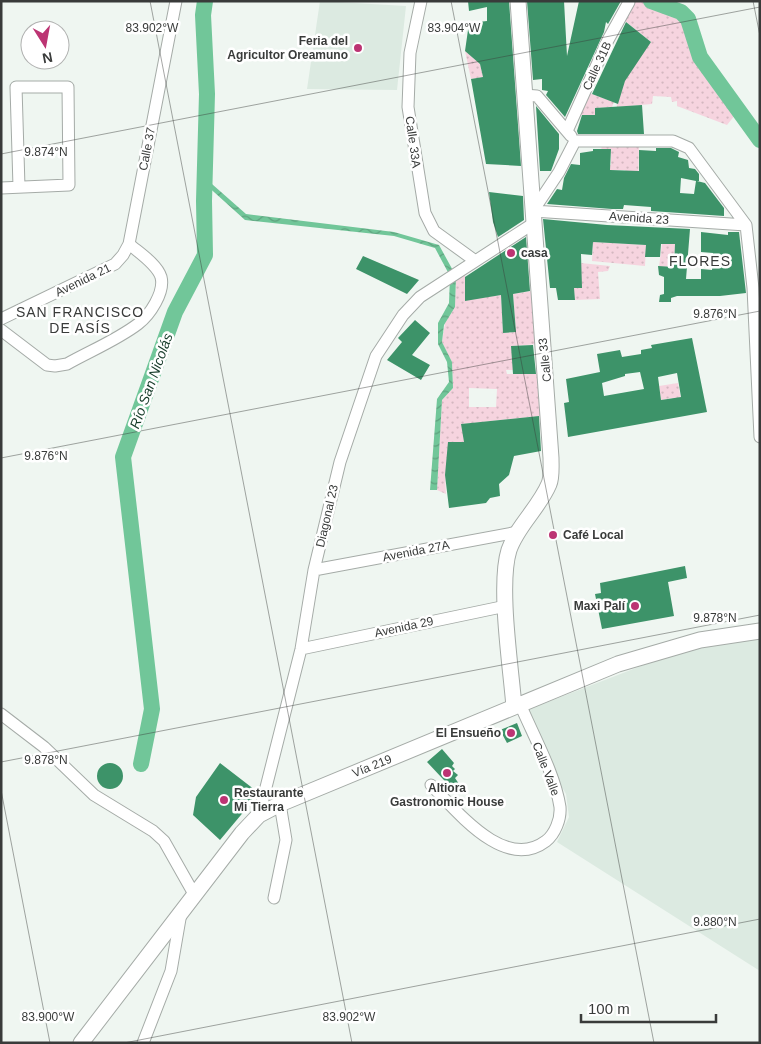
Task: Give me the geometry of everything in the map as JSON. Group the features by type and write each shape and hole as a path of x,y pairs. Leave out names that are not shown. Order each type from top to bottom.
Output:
{"main road":[{"name":"Calle 33","path":"517,706 506,606 506,562 518,532 549,484 552,458 518,1"},
{"name":"Vía 219","path":"81,1043 194,894 242,833 259,815 280,804 618,664 676,645 760,631"}],"street":[{"name":"Calle 37","path":"128,244 176,1"},
{"name":"Calle 33A","path":"421,1 410,54 408,107 419,184 425,213 434,231 474,260"},
{"name":"Calle 31B","path":"567,132 608,40 629,2"},
{"path":"1,188 69,185 68,86 16,87 19,187"},
{"path":"524,95 537,96 575,141 673,141 688,148 746,225 753,288 760,437"},
{"path":"474,260 533,217 560,172 575,141"},
{"name":"Avenida 23","path":"533,217 746,225"},
{"path":"1,330 48,365 55,366 67,364 138,324 150,313 162,284 160,275 154,267 128,244"},
{"name":"Avenida 21","path":"1,320 115,264 123,255 128,244"},
{"name":"Diagonal 23","path":"259,815 301,649 314,570 340,462 376,356 403,315 420,297 474,260"},
{"name":"Avenida 27A","path":"314,570 518,532"},
{"name":"Avenida 29","path":"301,649 506,606"},
{"name":"Calle Valle","path":"431,785 487,838 512,850 528,851 549,839 556,829 560,810 556,793 517,706"},
{"path":"1,714 44,747 94,796 153,830 164,840 194,894"},
{"path":"274,898 286,840 280,804"},
{"path":"143,1043 171,971 181,913"}],"shaded area":[{"path":"320,1 406,6 397,90 307,89"},
{"path":"635,1 651,1 681,12 688,19 700,57 739,110 727,125 677,106 677,101 672,102 671,97 653,96 652,104 617,107 617,100 624,82 651,42 625,21"},
{"path":"465,51 480,64 483,77 471,79"},
{"path":"589,93 614,102 612,107 595,108 595,115 579,115"},
{"path":"639,143 638,190 625,170 612,170 612,177 589,166 611,165 611,151 601,151 602,144"},
{"path":"593,242 646,245 645,266 592,261"},
{"path":"662,244 675,244 674,266 659,267"},
{"path":"571,262 610,266 608,271 598,272 600,299 575,300"},
{"path":"465,271 465,300 501,295 503,333 516,332 513,294 532,291 538,344 512,346 513,370 506,370 507,374 540,374 540,416 462,424 464,442 448,465 446,471 446,494 437,490 442,400 453,388 452,362 442,342 445,323 455,307 456,276","holes":["469,388 497,389 496,407 469,407"]},
{"path":"678,383 684,416 672,398 661,400 659,386"},
{"path":"760,639 760,971 557,842 569,817 566,794 551,768 527,710 667,656 716,645"}],"water":[{"path":"204,177 246,214 394,232 439,245 456,276 455,307 444,325 442,342 452,362 453,388 442,400 437,490 430,490 437,399 449,382 447,362 438,344 438,323 449,303 450,276 435,248 394,236 245,220 204,183"}],"building":[{"path":"468,1 509,1 521,166 486,164 471,79 483,77 480,64 465,51 469,23 487,21 487,7 469,11"},
{"path":"527,1 564,1 567,56 579,1 621,1 608,24 606,22 604,32 565,117 546,95 548,91 542,90 542,79 533,80"},
{"path":"626,22 651,42 625,81 618,104 592,94"},
{"path":"642,105 644,134 578,134 577,131 582,115 595,115 595,108"},
{"path":"536,106 559,134 559,149 551,171 540,171"},
{"path":"656,148 671,148 679,152 678,157 688,160 689,168 695,169 699,174 699,181 697,181 705,183 724,208 724,216 651,211 651,207 624,205 623,209 612,209 547,204 557,189 562,190 564,178 571,164 580,165 580,153 593,151 593,149 611,149 610,170 639,171 639,150 656,151","holes":["681,178 696,181 694,194 680,193"]},
{"path":"489,192 523,196 524,220 498,237 493,222"},
{"path":"543,219 607,225 690,229 686,279 701,279 701,269 712,270 713,253 701,252 701,232 728,235 728,232 739,232 746,293 720,296 677,296 671,298 671,302 659,302 660,295 664,294 664,277 659,275 658,266 674,267 675,244 661,244 660,257 645,257 646,245 593,242 592,255 581,254 582,288 574,288 575,300 558,300 556,288 550,288"},
{"name":"casa","path":"526,237 530,291 513,294 516,332 503,333 501,295 465,301 465,277"},
{"path":"363,256 419,280 407,294 356,269"},
{"path":"415,320 430,333 412,355 430,365 421,380 387,360 402,342 398,338"},
{"path":"692,338 707,412 568,437 564,403 569,402 566,379 600,372 597,354 620,350 622,357 641,354 641,350 652,348 651,345","holes":["640,372 644,389 604,396 602,383 625,376 625,374","677,373 681,397 661,400 658,377"]},
{"path":"533,345 536,374 513,374 511,346"},
{"path":"539,416 541,451 514,456 509,475 499,484 500,496 490,498 486,503 449,508 445,475 448,442 464,442 461,424"},
{"name":"Maxi Palí","path":"685,566 687,578 668,582 674,616 602,629 595,594 601,593 600,583"},
{"name":"El Ensueño","path":"517,723 522,736 507,743 500,730"},
{"name":"Altiora Gastronomic House","path":"442,749 454,763 452,766 455,769 453,771 458,775 455,778 463,790 457,794 427,762"},
{"path":"110,763 119,767 123,776 119,785 110,789 101,785 97,776 101,767"},
{"name":"Restaurante Mi Tierra","path":"220,763 255,790 251,803 220,840 193,815 196,797"}],"waterway":[{"name":"Río San Nicolás","path":"141,764 152,709 123,457 175,312 205,255 204,201 207,94 203,15 205,1"},
{"path":"651,1 681,12 688,19 700,57 760,140"}],"place":[{"name":"Feria del Agricultor Oreamuno","path":"358,48"},
{"name":"casa","path":"511,253"},
{"name":"Café Local","path":"553,535"},
{"name":"Maxi Palí","path":"635,606"},
{"name":"El Ensueño","path":"511,733"},
{"name":"Altiora Gastronomic House","path":"447,773"},
{"name":"Restaurante Mi Tierra","path":"224,800"}],"district":[{"name":"FLORES","path":"700,261"},
{"name":"SAN FRANCISCO DE ASÍS","path":"80,320"}]}
